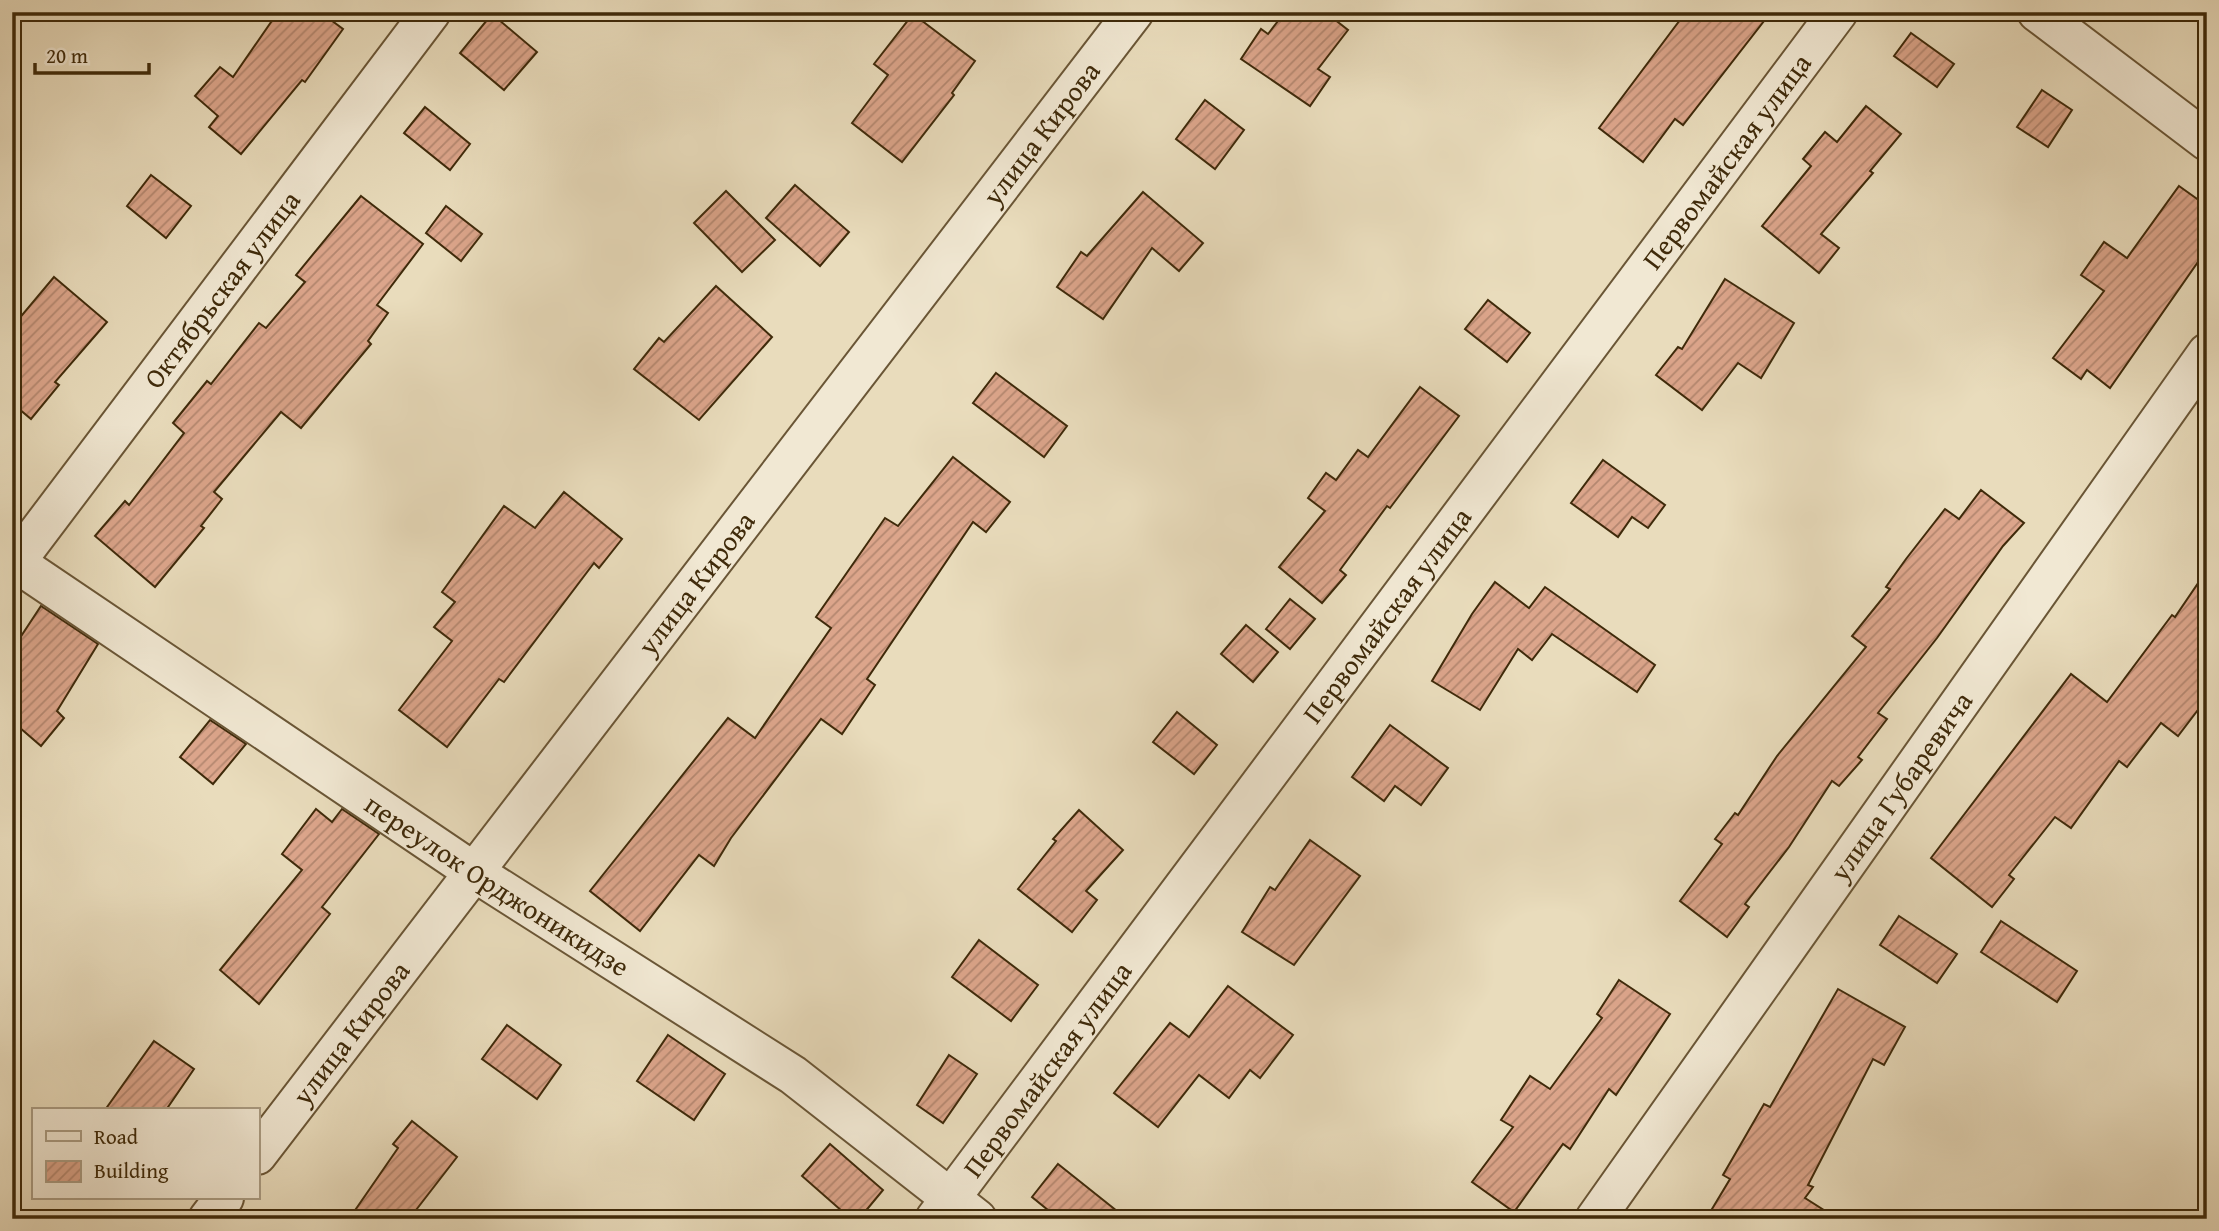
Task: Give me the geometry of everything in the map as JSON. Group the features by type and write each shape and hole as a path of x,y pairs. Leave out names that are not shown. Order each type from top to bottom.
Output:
{"street":[{"name":"Октябрьская улица","path":"13,563 430,12"},
{"name":"улица Кирова","path":"259,1152 1134,12"},
{"name":"Первомайская улица","path":"954,1212 1838,12"},
{"path":"2037,12 2207,141"},
{"name":"улица Губаревича","path":"1595,1219 2207,353"},
{"name":"переулок Орджоникидзе","path":"13,563 474,872 793,1075 954,1212"},
{"path":"208,1219 222,1200"}],"building":[{"path":"278,12 320,12 343,29 305,82 302,80 241,154 209,127 218,116 195,96 220,67 233,77"},
{"path":"1285,12 1325,12 1348,30 1318,69 1330,77 1310,106 1241,59 1261,29 1268,34"},
{"path":"1686,12 1771,12 1683,125 1675,119 1643,162 1599,128"},
{"path":"492,14 537,52 504,90 460,53"},
{"path":"913,14 975,61 952,93 954,95 902,162 852,123 888,75 874,64"},
{"path":"1911,33 1954,64 1937,87 1894,56"},
{"path":"2042,90 2072,110 2048,147 2017,127"},
{"path":"1205,100 1244,130 1215,169 1176,139"},
{"path":"1866,106 1901,134 1870,171 1873,173 1821,234 1839,248 1819,273 1762,226 1811,166 1803,159 1825,132 1837,142"},
{"path":"425,107 470,144 450,170 404,133"},
{"path":"151,175 191,206 166,238 127,206"},
{"path":"795,185 849,232 820,266 766,218"},
{"path":"2179,186 2207,206 2207,249 2110,388 2087,370 2081,379 2053,358 2104,291 2081,275 2104,242 2127,258"},
{"path":"726,191 775,240 742,272 694,223"},
{"path":"1143,192 1203,243 1179,271 1152,248 1103,319 1057,287 1081,252 1087,256"},
{"path":"361,196 423,244 377,305 388,313 368,341 371,344 301,428 281,412 214,492 222,499 201,526 204,528 155,587 95,536 125,501 129,505 184,433 173,423 207,381 211,384 259,323 266,328 305,282 296,275"},
{"path":"446,206 482,234 461,261 426,233"},
{"path":"54,277 107,322 55,382 59,385 31,419 12,403 12,327"},
{"path":"1725,279 1794,323 1761,378 1738,363 1702,410 1656,375 1678,347 1682,349"},
{"path":"716,286 772,337 699,420 634,369 659,338 664,342"},
{"path":"1488,300 1530,333 1507,362 1465,329"},
{"path":"996,373 1067,426 1044,457 973,403"},
{"path":"1420,387 1459,416 1340,570 1346,575 1322,603 1279,567 1325,511 1308,498 1326,473 1336,480 1358,450 1368,457"},
{"path":"953,457 1010,502 986,532 973,522 867,679 875,685 842,734 821,719 731,838 714,866 699,855 640,931 590,891 728,718 755,738 831,628 816,617 885,518 898,526"},
{"path":"1603,460 1665,505 1648,528 1632,517 1618,537 1571,503"},
{"path":"1981,490 2024,523 2003,546 1937,638 1878,713 1887,719 1858,757 1862,760 1839,786 1832,781 1789,847 1745,904 1749,907 1727,937 1680,901 1722,844 1715,839 1735,813 1738,815 1777,756 1866,647 1852,636 1890,589 1886,587 1906,559 1945,509 1959,519"},
{"path":"564,492 622,539 599,568 594,563 504,682 499,679 447,747 399,710 452,641 434,627 455,602 442,592 504,506 535,528"},
{"path":"2207,570 2207,698 2178,736 2161,723 2127,767 2119,761 2071,828 2055,817 2009,875 2014,879 1992,907 1931,858 2071,674 2107,702 2172,615 2175,617"},
{"path":"1495,582 1529,608 1545,587 1655,665 1637,692 1552,634 1532,660 1518,649 1480,710 1432,681 1472,614"},
{"path":"1290,599 1315,619 1290,649 1266,629"},
{"path":"41,606 98,644 57,711 64,718 41,746 12,721 12,650"},
{"path":"1246,625 1278,652 1253,682 1221,654"},
{"path":"1177,712 1217,745 1194,774 1153,742"},
{"path":"210,720 246,744 213,784 180,757"},
{"path":"1390,725 1448,768 1421,805 1395,786 1384,801 1352,777"},
{"path":"316,809 332,822 342,809 379,834 322,907 330,914 259,1004 220,970 302,870 282,854"},
{"path":"1079,810 1123,850 1086,891 1097,900 1072,932 1018,889 1056,841 1053,839"},
{"path":"1310,840 1360,876 1294,965 1242,932 1270,887 1275,890"},
{"path":"1899,916 1957,954 1937,983 1880,945"},
{"path":"2001,921 2077,971 2057,1002 1981,952"},
{"path":"979,940 1038,985 1011,1021 952,977"},
{"path":"1619,980 1670,1014 1616,1095 1609,1089 1570,1149 1563,1144 1514,1212 1472,1182 1513,1127 1501,1120 1530,1076 1550,1089 1602,1018 1597,1014"},
{"path":"1228,986 1293,1035 1260,1078 1250,1070 1229,1098 1199,1075 1158,1127 1114,1093 1170,1023 1189,1037"},
{"path":"1838,989 1905,1027 1884,1065 1873,1059 1808,1185 1813,1187 1805,1198 1838,1219 1706,1219 1730,1179 1723,1175 1764,1104 1770,1107"},
{"path":"507,1025 561,1065 537,1099 482,1059"},
{"path":"668,1035 725,1074 694,1120 637,1081"},
{"path":"154,1041 194,1069 167,1108 106,1108"},
{"path":"949,1055 977,1074 943,1123 917,1105"},
{"path":"412,1121 457,1157 409,1219 349,1219 398,1148 393,1144"},
{"path":"830,1144 883,1190 859,1219 851,1219 802,1176"},
{"path":"1058,1164 1127,1219 1059,1219 1032,1197"}]}
